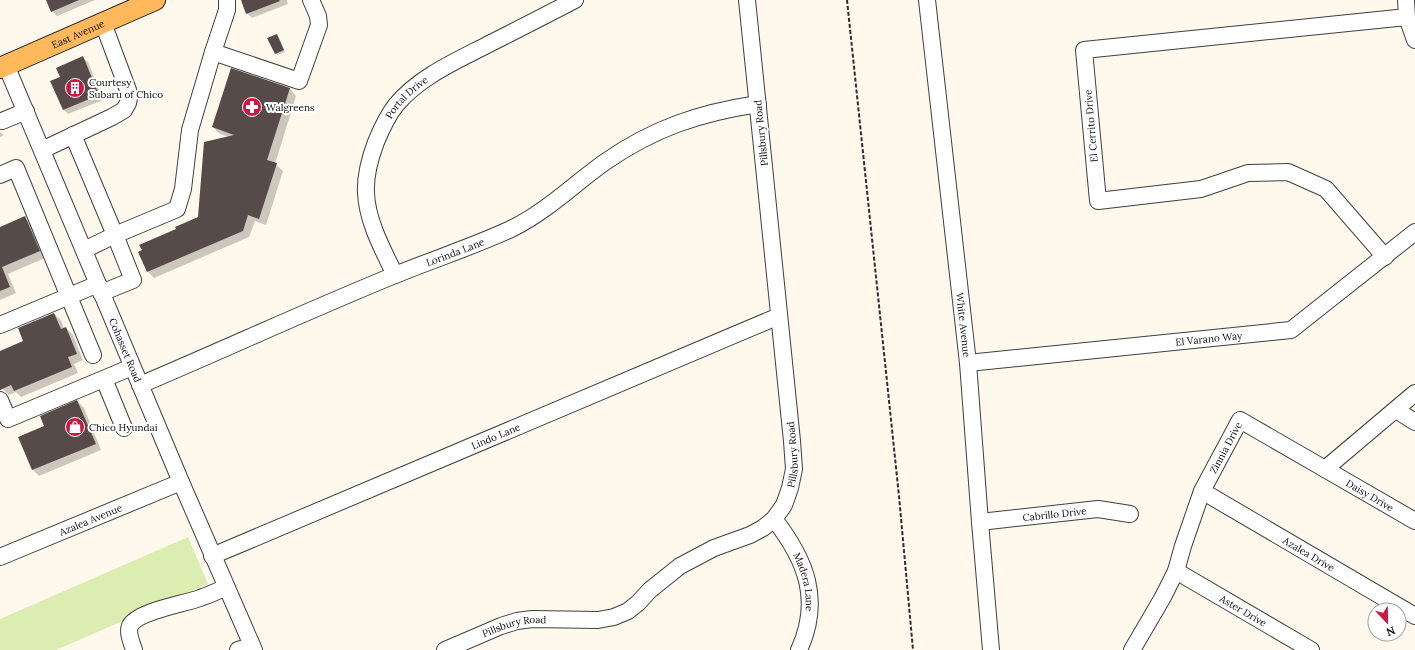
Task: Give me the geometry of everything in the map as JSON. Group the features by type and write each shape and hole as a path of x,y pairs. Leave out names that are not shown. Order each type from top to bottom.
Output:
{"main road":[{"name":"East Avenue","path":"2,61 103,23 155,0"}],"street":[{"path":"84,250 177,209 183,189 190,130 227,10 227,0"},
{"path":"213,52 300,80 319,24 318,16 311,0"},
{"name":"Portal Drive","path":"395,275 376,232 366,193 368,171 373,150 381,128 395,106 410,90 447,66 574,0"},
{"name":"Pillsbury Road","path":"445,650 517,621 532,619 598,620 614,617 628,611 650,590 680,566 714,548 763,528 774,519 784,505 790,488 794,469 747,0"},
{"name":"White Avenue","path":"927,0 968,363 980,522 992,650"},
{"path":"1406,0 1407,17 1415,40"},
{"name":"El Cerrito Drive","path":"1385,257 1326,189 1288,172 1248,173 1201,189 1098,201 1084,50 1407,17"},
{"path":"42,150 112,117 124,110 128,103 128,90 103,23"},
{"name":"Cohasset Road","path":"2,61 27,114 180,482 226,587 248,649"},
{"name":"Lorinda Lane","path":"140,385 395,275 514,227 536,215 609,159 648,136 695,117 737,107 758,104"},
{"path":"3,124 27,114"},
{"path":"0,325 69,296 133,280 73,135"},
{"path":"0,175 16,168 93,355"},
{"name":"El Varano Way","path":"968,363 1291,330 1415,232"},
{"name":"Lindo Lane","path":"212,556 779,316"},
{"path":"0,400 4,421 132,367"},
{"path":"104,379 124,428"},
{"path":"1325,469 1415,393"},
{"path":"1396,410 1415,422"},
{"name":"Zinnia Drive","path":"1132,650 1163,597 1176,571 1202,491 1240,420 1325,469"},
{"name":"Daisy Drive","path":"1325,469 1415,521"},
{"name":"Azalea Avenue","path":"0,557 180,482"},
{"name":"Azalea Drive","path":"1202,491 1415,616"},
{"name":"Cabrillo Drive","path":"980,522 1098,509 1130,514"},
{"name":"Madera Lane","path":"774,519 797,553 805,571 809,590 810,611 806,631 799,650"},
{"name":"Aster Drive","path":"1176,571 1311,650"},
{"path":"134,650 130,638 130,627 142,616 159,609 201,598 226,587"}],"path":[{"path":"847,0 899,496 913,650"}],"green space":[{"path":"188,537 208,584 56,650 0,650 0,619"}],"building":[{"path":"46,0 79,0 51,12"},
{"path":"241,0 279,0 280,1 246,14"},
{"path":"277,34 284,50 275,54 267,38"},
{"name":"Courtesy Subaru of Chico","path":"83,56 99,95 63,110 50,81 60,77 56,68"},
{"path":"231,68 290,88 267,160 277,163 259,219 248,215 243,231 147,272 138,252 142,250 139,245 176,229 175,227 198,217 204,142 234,135 212,127"},
{"path":"25,216 40,251 2,267 10,287 0,291 0,227"},
{"path":"54,313 61,329 66,327 77,354 68,357 72,367 14,391 11,385 0,390 0,351 23,341 18,328"},
{"path":"77,400 96,444 32,470 18,437 44,426 40,416"}],"place":[{"name":"Courtesy Subaru of Chico","path":"75,88"},
{"name":"Walgreens","path":"252,107"},
{"name":"Chico Hyundai","path":"75,427"}]}
